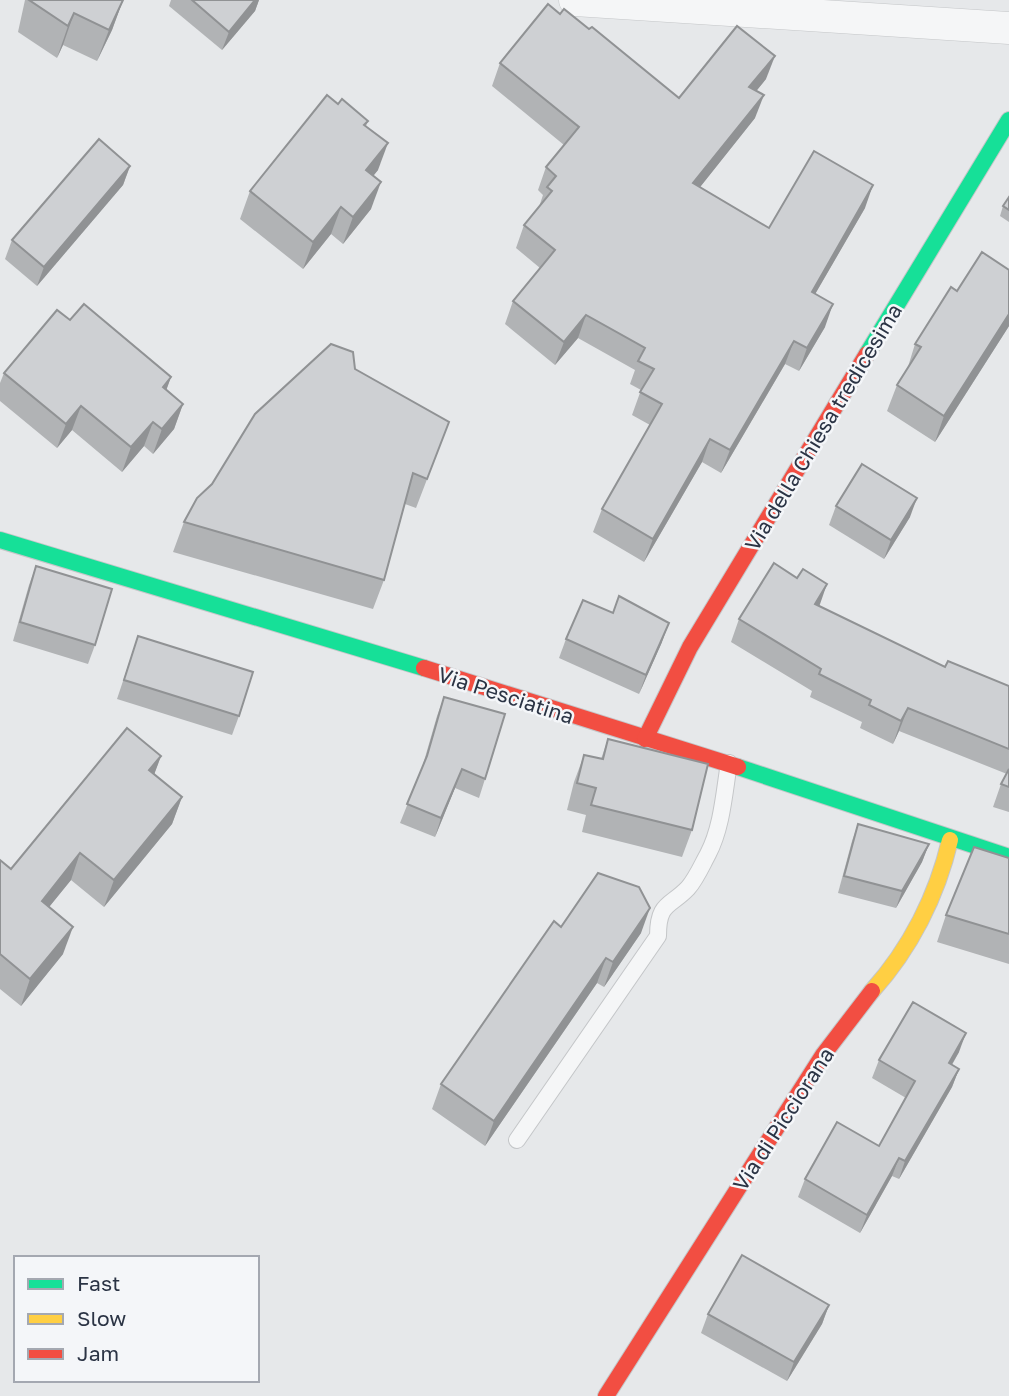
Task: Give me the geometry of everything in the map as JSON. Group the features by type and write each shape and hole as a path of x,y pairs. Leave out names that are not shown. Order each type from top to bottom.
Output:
{"street":[{"path":"575,0 1009,28"},
{"name":"Via della Chiesa tredicesima","path":"645,738 690,647 1009,120"},
{"name":"Via Pesciatina","path":"6,547 311,632 878,811 950,840 1009,857"},
{"name":"Via di Picciorana","path":"606,1396 823,1055 858,1006 900,961 942,874 950,840"}],"lane":[{"path":"517,1140 658,936 658,920 670,900 688,888 708,853 718,829 729,763"}],"building":[{"path":"29,0 123,0 109,30 74,13 68,26"},
{"path":"192,0 255,0 229,32"},
{"path":"548,4 560,14 564,9 589,29 592,27 679,98 737,26 775,56 749,87 764,95 693,183 769,228 814,151 873,185 812,292 833,304 807,348 794,341 730,450 710,439 653,539 602,509 662,404 640,392 654,369 638,361 645,348 586,315 564,342 513,301 555,250 524,225 552,191 547,187 556,176 546,167 579,127 500,63"},
{"path":"327,95 338,104 342,99 368,121 364,125 388,143 366,170 381,182 353,217 341,207 313,242 250,191"},
{"path":"99,139 130,166 44,267 12,240"},
{"path":"1009,197 1009,210 1003,206"},
{"path":"982,252 1009,270 1009,314 944,416 897,385 921,347 915,344 951,287 957,291"},
{"path":"84,304 171,377 163,387 183,404 162,429 153,422 131,447 81,406 66,424 4,373 57,310 70,320"},
{"path":"331,344 353,352 355,369 449,422 427,479 413,473 384,580 184,522 197,498 212,484 255,414"},
{"path":"862,464 917,498 891,540 836,506"},
{"path":"774,563 797,578 803,569 827,584 815,604 945,667 948,661 1009,686 1009,749 908,708 901,721 869,705 871,700 819,674 821,669 739,619"},
{"path":"36,566 112,589 95,645 20,622"},
{"path":"619,596 669,623 646,675 566,639 583,600 613,613"},
{"path":"138,636 253,672 239,716 124,680"},
{"path":"444,697 505,714 485,779 462,769 441,818 407,804 427,756"},
{"path":"127,728 161,756 149,770 182,797 114,880 80,853 42,901 73,927 30,979 0,954 0,860 11,869"},
{"path":"608,739 708,764 692,830 591,805 596,788 577,783 584,755 603,759"},
{"path":"1009,769 1009,787 1001,784"},
{"path":"858,824 929,844 902,891 844,876"},
{"path":"974,847 1009,858 1009,934 946,915"},
{"path":"598,873 639,887 650,908 613,962 606,958 494,1121 441,1084 554,921 561,927"},
{"path":"913,1002 966,1033 949,1063 959,1069 905,1161 899,1158 867,1215 805,1179 837,1122 879,1146 915,1081 879,1060"},
{"path":"742,1255 829,1305 794,1362 708,1314"}],"traffic: fast":[{"path":"867,354 1009,120"},
{"path":"0,540 424,668"},
{"path":"738,767 1009,857"}],"traffic: slow":[{"path":"872,991 898,958 920,921 938,881 950,840"}],"traffic: jam":[{"path":"645,739 690,647 867,354"},
{"path":"424,668 738,767"},
{"path":"606,1396 823,1055 872,991"}]}
